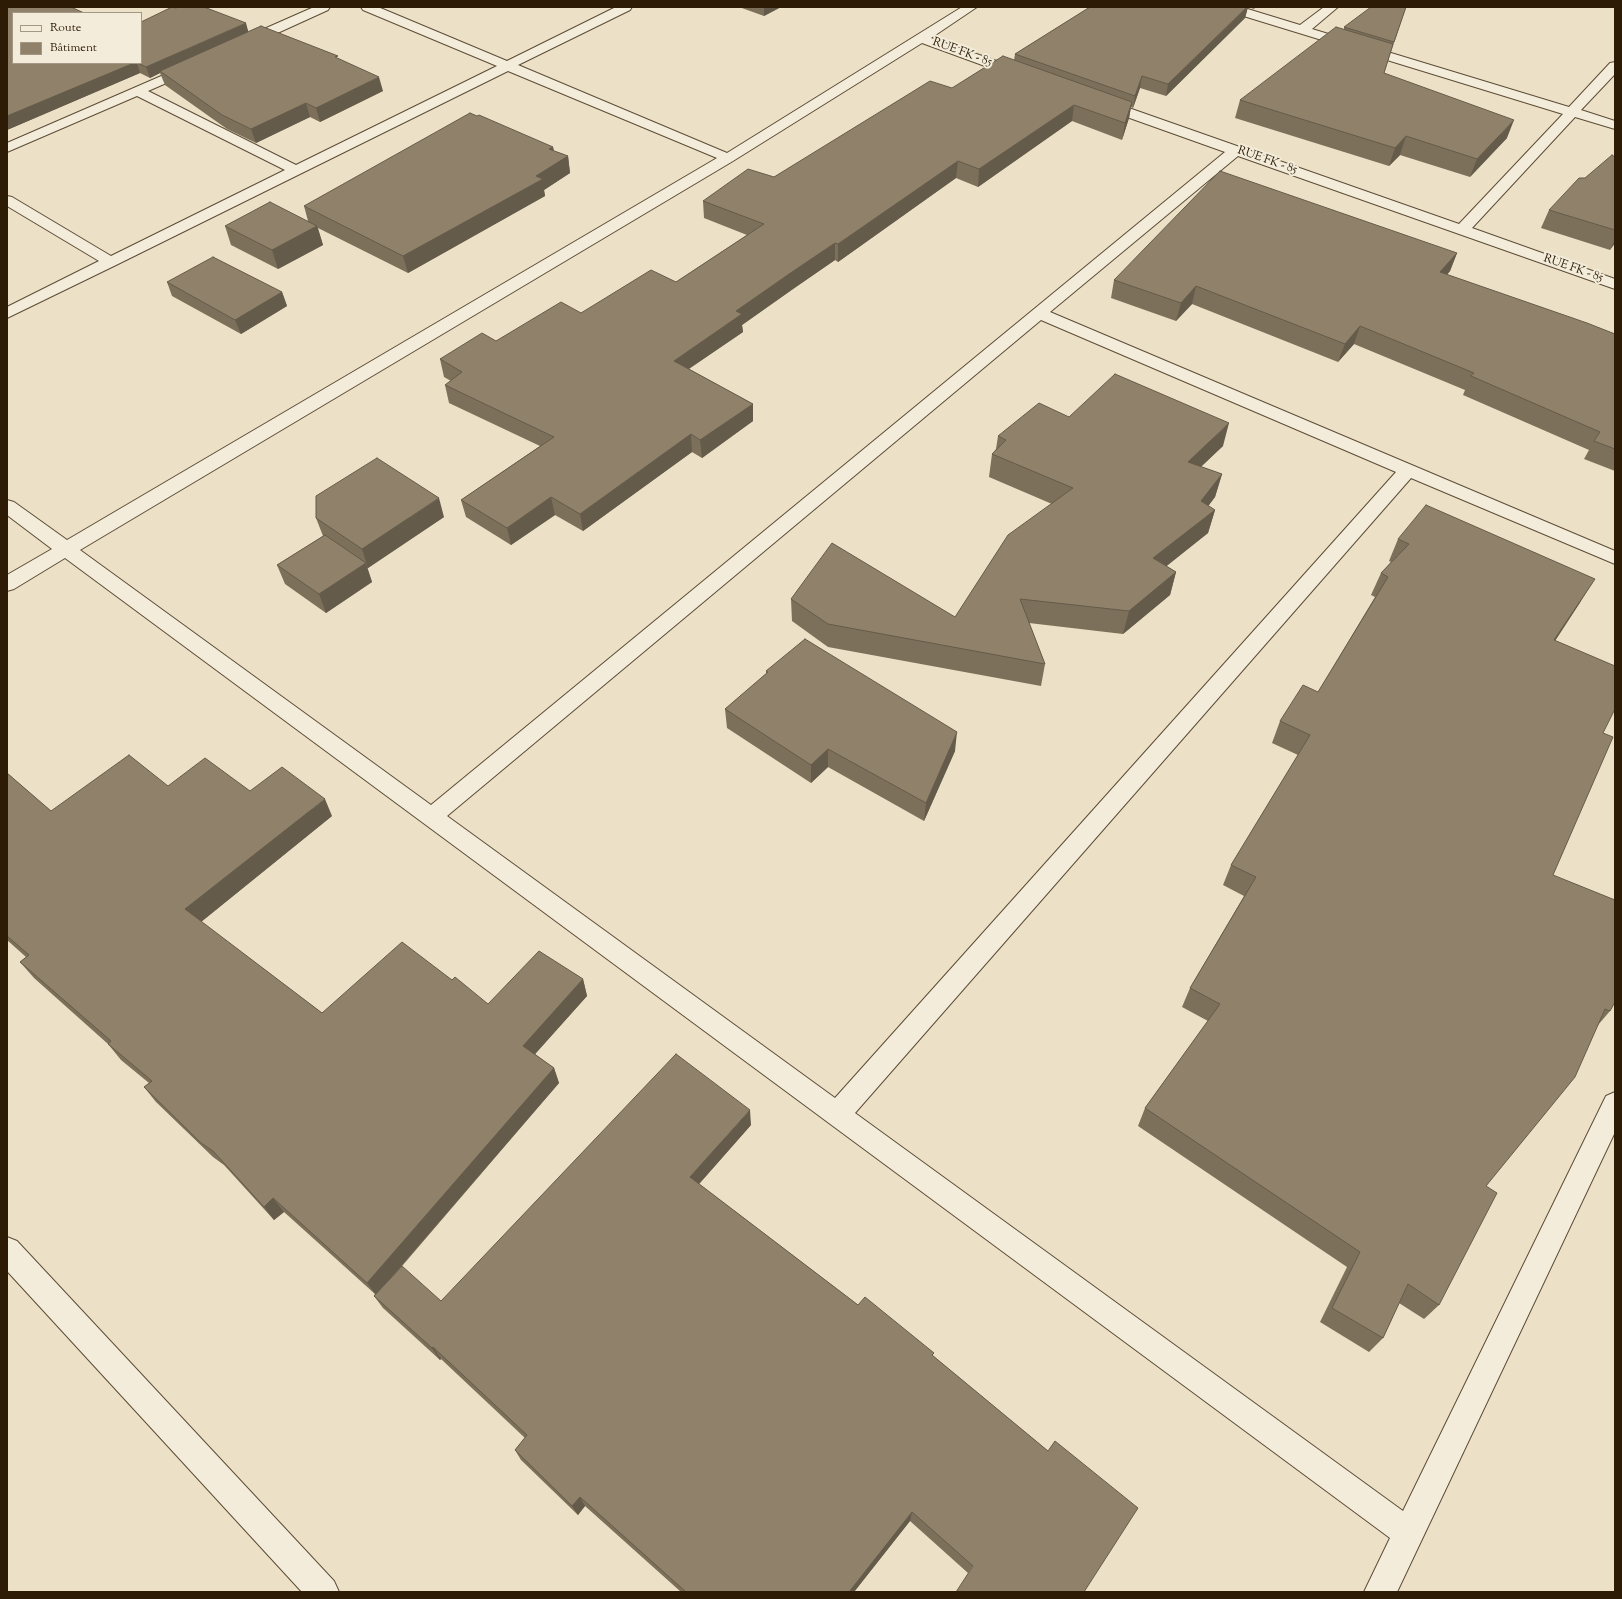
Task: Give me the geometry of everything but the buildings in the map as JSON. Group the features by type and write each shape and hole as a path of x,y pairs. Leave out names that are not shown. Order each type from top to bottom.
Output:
{"street":[{"path":"231,49 324,7"},
{"path":"367,7 728,158"},
{"path":"7,313 626,7"},
{"path":"7,584 728,158 971,7"},
{"path":"1228,7 1615,125"},
{"path":"1302,30 1332,7"},
{"name":"RUE FK - 85","path":"920,38 1030,77"},
{"path":"7,148 202,62"},
{"path":"1462,230 1615,66"},
{"path":"137,90 296,170"},
{"name":"RUE FK - 85","path":"1089,98 1615,284"},
{"path":"431,817 1236,150"},
{"path":"7,200 110,262"},
{"path":"1038,313 1615,558"},
{"path":"837,1114 1408,470"},
{"path":"7,506 1408,1533"},
{"path":"1380,1592 1615,1104"},
{"path":"7,1251 323,1592"}]}
